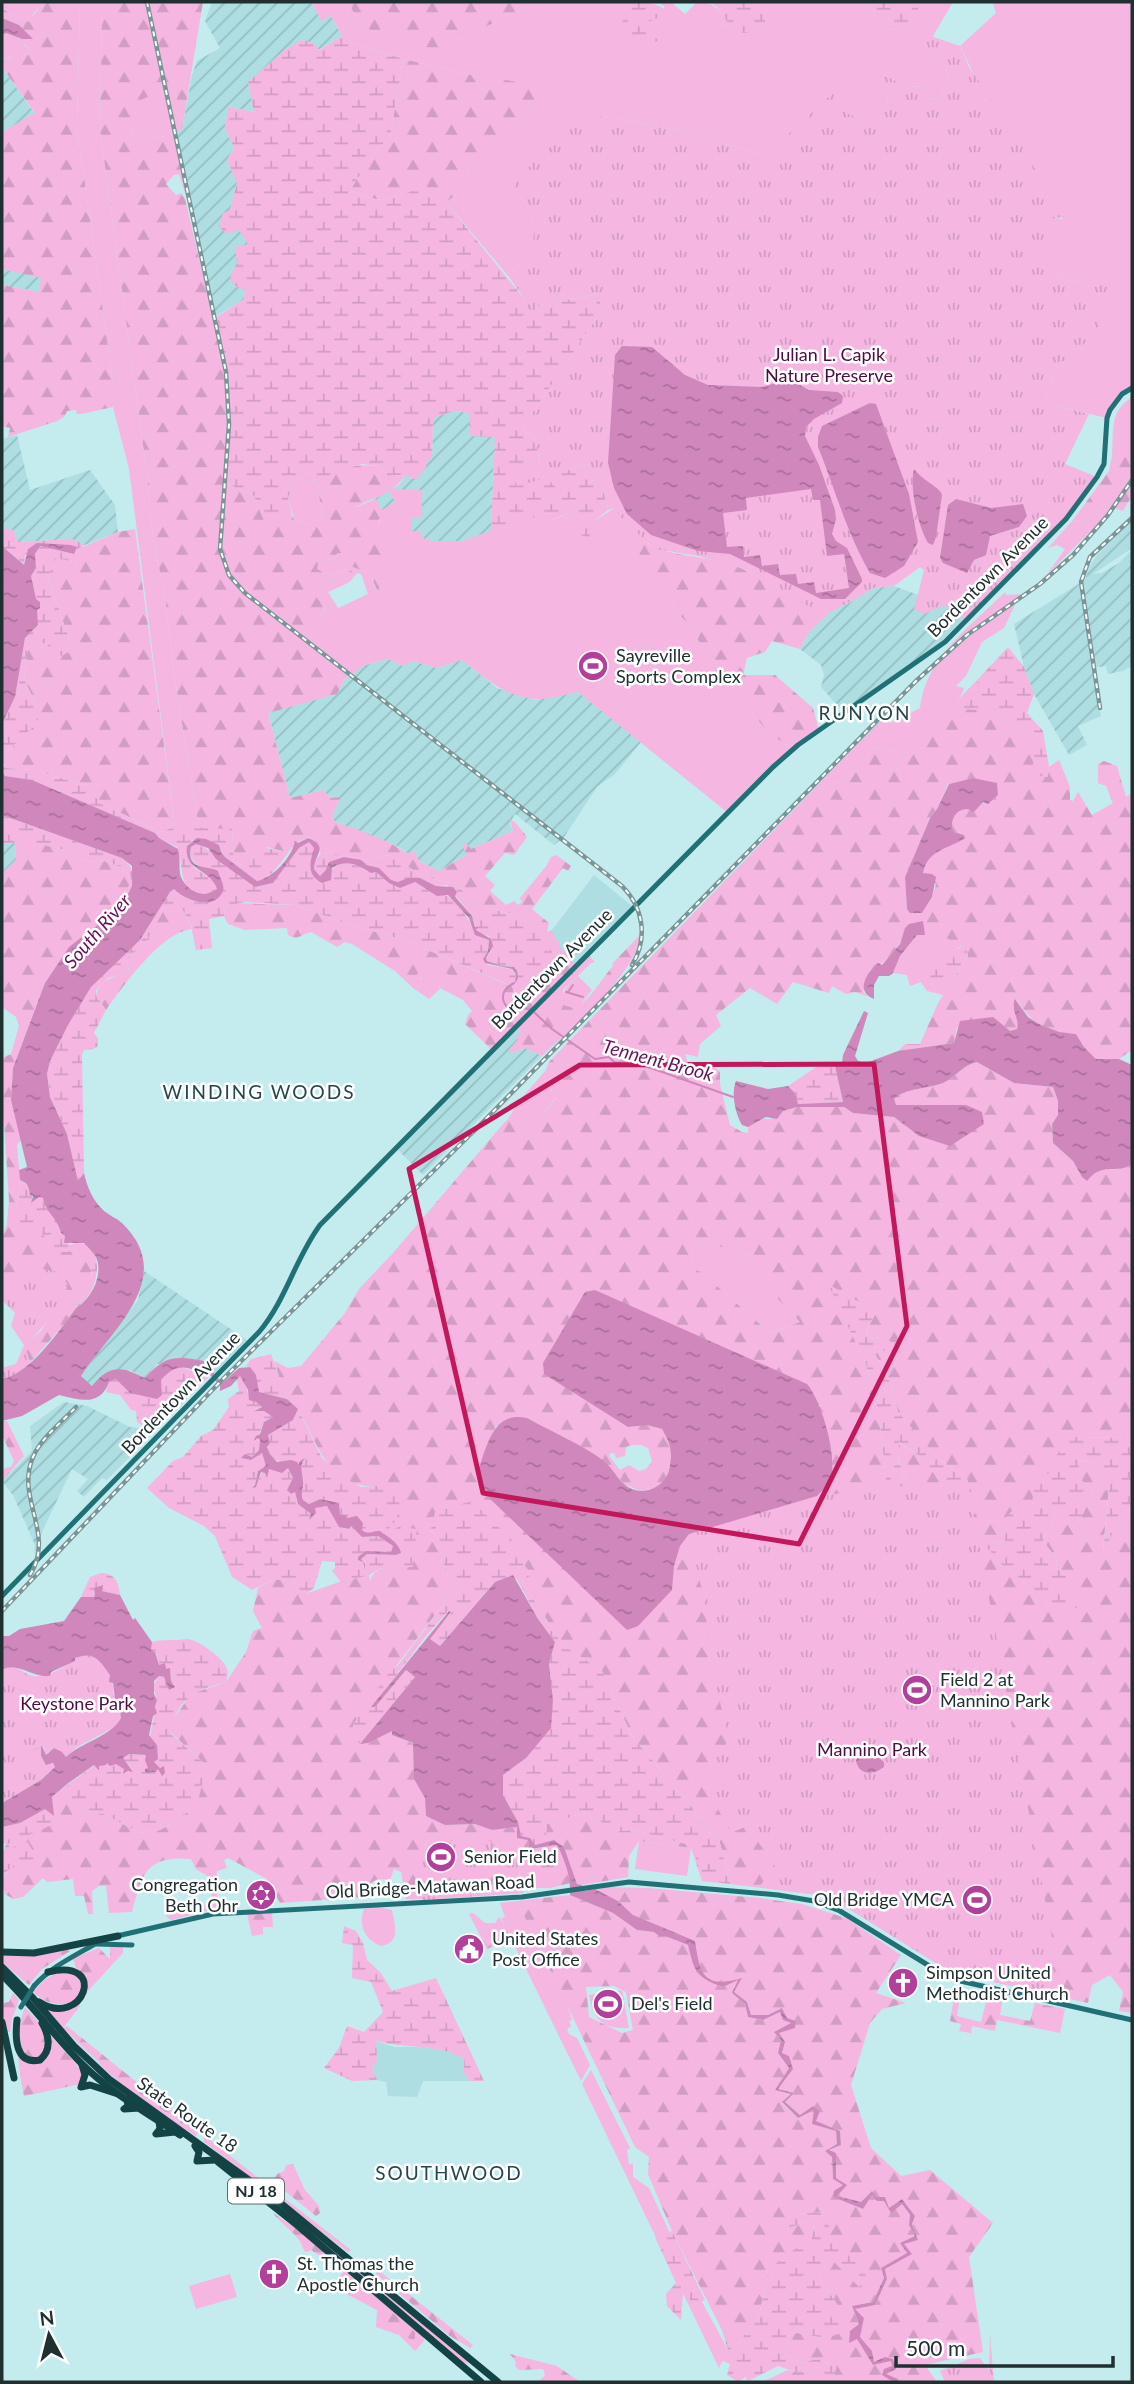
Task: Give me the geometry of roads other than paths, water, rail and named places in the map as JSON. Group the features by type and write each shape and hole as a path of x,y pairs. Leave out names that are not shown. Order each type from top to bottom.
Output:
{"highway":[{"path":"2,1952 34,1953 118,1936"},
{"name":"State Route 18","path":"2,1967 66,2038 109,2079 278,2200 498,2382"},
{"path":"32,2001 60,2010 72,2006 84,1993 84,1980 76,1971 67,1968 48,1972"},
{"name":"State Route 18","path":"2,1975 32,2001 82,2064 125,2097 128,2106 124,2109 140,2108 195,2146 199,2154 197,2161 215,2160 298,2225 481,2382"},
{"path":"16,2020 16,2039 20,2053 26,2060 40,2060 46,2054 48,2036 32,2001"},
{"path":"2,2022 14,2078"},
{"path":"82,2064 85,2075 81,2087 90,2085 125,2097"},
{"path":"159,2121 160,2129 156,2134 175,2132"}],"main road":[{"name":"Bordentown Avenue","path":"2,1596 259,1332 272,1315 302,1253 320,1225 526,1016 789,752 945,642 1047,539 1074,509 1097,477 1106,453 1107,418 1114,403 1132,388"},
{"name":"Old Bridge-Matawan Road","path":"16,2020 34,1986 48,1972 94,1945 118,1936 213,1913 483,1900 639,1883 778,1895 814,1901 840,1911 930,1967 956,1980 1132,2020"},
{"path":"94,1945 132,1945"}],"water":[{"path":"2,18 19,25 33,39 22,39 6,33 2,35"},
{"path":"622,346 652,347 685,375 708,385 762,387 789,379 809,390 838,392 843,396 842,403 814,419 806,427 805,436 835,510 836,519 832,534 836,541 847,548 862,582 845,599 821,599 730,554 698,551 651,535 627,514 614,488 608,463 615,355","holes":["811,489 813,500 820,500 827,556 844,554 849,588 816,593 814,582 798,584 796,574 780,575 778,564 762,566 760,555 744,557 743,546 727,547 723,513 747,510 746,498"]},
{"path":"870,403 876,404 909,494 918,542 904,566 885,578 870,573 862,558 818,447 822,426"},
{"path":"914,469 942,495 933,545 928,543 924,536 918,517 913,486"},
{"path":"956,499 991,508 1023,504 1027,516 1019,527 990,536 986,555 974,560 967,573 943,563 940,558 948,505"},
{"path":"37,543 77,547 74,554 40,546 35,554 36,568 31,576 36,599 40,602 40,608 37,610 38,625 25,638 15,697 2,724 2,546 24,565 28,549"},
{"name":"South River","path":"2,772 5,776 32,780 155,833 178,849 181,877 188,887 201,894 217,889 214,882 189,860 187,846 197,838 219,845 225,857 257,881 269,876 281,866 295,841 298,843 308,838 315,841 320,848 314,869 320,876 329,862 344,857 361,860 367,865 379,868 391,880 398,882 408,878 420,878 436,886 453,887 457,892 455,896 472,916 475,927 478,927 476,930 491,939 493,946 487,961 514,967 517,971 515,983 516,974 512,969 485,963 483,959 488,951 489,940 475,935 469,918 448,895 437,896 415,882 400,888 376,872 371,873 347,863 332,868 331,880 322,883 311,872 314,848 309,842 299,848 273,883 255,887 216,859 208,848 196,844 191,847 190,855 194,864 218,871 223,891 213,901 206,902 192,900 174,889 170,892 140,940 91,987 68,1025 50,1061 47,1074 50,1097 67,1134 78,1181 84,1173 97,1203 122,1223 138,1244 144,1264 142,1284 134,1303 81,1376 92,1386 104,1374 116,1369 145,1378 165,1361 186,1358 204,1361 222,1383 239,1368 250,1367 256,1375 259,1392 287,1399 298,1409 293,1420 268,1435 270,1443 267,1447 277,1462 291,1460 299,1465 305,1458 301,1466 303,1500 309,1504 320,1499 339,1503 340,1515 346,1515 347,1518 357,1516 363,1523 364,1532 380,1531 395,1543 401,1553 367,1554 361,1559 365,1570 358,1557 366,1551 391,1552 393,1546 378,1536 362,1537 351,1526 349,1529 339,1527 327,1506 315,1508 316,1513 309,1520 311,1514 298,1504 295,1492 291,1494 287,1490 293,1478 288,1468 282,1473 269,1469 267,1478 265,1473 261,1472 256,1487 252,1488 258,1471 266,1466 262,1453 251,1460 241,1458 245,1454 252,1457 259,1450 260,1439 254,1441 256,1436 260,1434 264,1422 273,1417 264,1411 254,1411 262,1407 249,1400 248,1390 240,1376 231,1386 220,1391 220,1386 210,1375 208,1377 189,1368 178,1368 161,1380 162,1395 157,1399 130,1393 116,1379 109,1382 105,1390 95,1398 82,1400 59,1395 22,1416 2,1421 2,1379 23,1369 43,1350 76,1308 87,1299 95,1286 98,1271 96,1257 92,1251 84,1243 64,1243 65,1236 43,1198 39,1197 31,1203 33,1196 26,1184 20,1180 19,1170 27,1167 11,1100 13,1068 45,983 69,947 122,906 132,886 132,866 122,858 2,815"},
{"path":"973,778 997,783 998,795 988,804 983,802 973,813 968,809 954,816 954,832 964,835 965,838 929,859 923,873 936,877 932,897 922,913 910,913 907,909 905,877 931,816 949,784"},
{"path":"923,921 925,935 917,935 900,956 893,973 879,976 874,985 874,999 868,996 864,982 870,972 878,963 882,965 900,944 909,924"},
{"path":"1015,999 1028,1017 1041,1025 1059,1032 1076,1034 1096,1059 1119,1059 1132,1065 1132,1164 1098,1171 1087,1181 1073,1161 1053,1143 1052,1124 1058,1115 1058,1101 1053,1087 1014,1083 977,1062 943,1083 910,1091 894,1099 896,1105 966,1105 982,1112 984,1124 950,1146 919,1136 894,1117 853,1113 844,1107 797,1107 783,1111 777,1119 766,1117 748,1127 742,1125 734,1097 736,1081 768,1089 788,1086 795,1093 798,1104 843,1102 835,1066 842,1063 843,1055 864,1011 868,1013 855,1056 858,1061 866,1063 898,1051 954,1043 960,1021 993,1017 1010,1031 1017,1029"},
{"path":"595,1290 807,1384 818,1404 831,1448 832,1474 829,1484 817,1496 689,1534 680,1546 674,1566 672,1590 638,1626 627,1630 486,1495 477,1473 498,1425 515,1417 527,1418 595,1455 630,1488 646,1491 664,1480 669,1470 671,1454 662,1429 647,1425 628,1427 544,1374 543,1363 585,1292"},
{"path":"513,1575 538,1619 555,1642 549,1664 553,1700 551,1728 526,1758 503,1775 503,1795 518,1822 521,1836 530,1838 535,1845 554,1840 564,1847 577,1884 582,1885 584,1891 595,1889 618,1901 633,1915 695,1941 699,1963 706,1977 720,1982 742,1978 734,1992 747,2002 751,2015 768,2015 782,2008 787,2018 796,2021 795,2028 779,2033 785,2042 782,2053 789,2056 793,2069 778,2089 794,2093 785,2102 800,2115 813,2106 820,2111 816,2121 840,2131 841,2145 829,2150 836,2153 836,2178 847,2185 837,2196 861,2202 872,2191 877,2197 885,2197 889,2208 902,2199 915,2216 912,2224 918,2240 904,2244 912,2254 885,2269 887,2279 875,2305 855,2309 864,2318 860,2337 872,2351 874,2362 885,2357 893,2359 896,2369 886,2374 899,2382 893,2382 882,2375 884,2369 892,2366 891,2361 873,2365 857,2339 849,2343 850,2331 859,2324 852,2306 873,2302 884,2278 881,2268 907,2253 900,2243 915,2236 909,2225 910,2215 902,2204 891,2213 884,2201 877,2201 872,2195 863,2209 833,2197 834,2191 843,2185 833,2179 832,2157 825,2151 837,2144 836,2131 812,2124 814,2110 798,2118 782,2102 791,2094 775,2090 789,2068 778,2053 781,2040 774,2032 791,2023 783,2020 780,2012 763,2020 748,2017 745,2004 732,1993 738,1980 723,1987 702,1977 692,1961 688,1945 654,1932 637,1930 613,1913 570,1895 567,1869 557,1845 530,1849 528,1840 517,1838 517,1827 492,1830 475,1824 445,1825 426,1816 425,1798 414,1779 413,1743 392,1735 392,1731 360,1744 415,1677 406,1670 375,1707 371,1707 449,1611 451,1612 430,1639 440,1646 495,1582"},
{"path":"103,1585 102,1591 120,1595 133,1620 135,1618 152,1642 151,1650 155,1652 159,1665 165,1663 166,1669 170,1668 171,1681 175,1687 169,1690 164,1677 159,1676 154,1681 157,1713 153,1716 149,1735 157,1745 158,1759 154,1762 160,1768 164,1766 165,1773 162,1776 158,1769 156,1772 145,1773 148,1768 146,1755 129,1754 123,1758 133,1772 123,1774 124,1769 116,1764 110,1766 107,1763 99,1766 99,1770 94,1765 52,1797 54,1816 45,1809 20,1823 2,1827 2,1803 41,1780 55,1767 53,1763 46,1765 41,1756 41,1747 30,1751 42,1746 46,1755 54,1748 66,1757 111,1730 121,1718 113,1683 109,1682 110,1675 95,1658 87,1655 75,1658 75,1661 51,1672 50,1676 37,1675 14,1667 2,1670 2,1636 9,1636 20,1629 64,1621 81,1597 94,1597 94,1588"},
{"path":"863,1754 879,1758 884,1762 884,1767 871,1773 863,1771 856,1760"}],"waterway":[{"name":"Tennent Brook","path":"514,983 504,993 503,1001 512,1012 525,1008 530,1010"},
{"path":"568,992 573,985"},
{"path":"566,992 583,997"},
{"name":"Tennent Brook","path":"535,1013 552,1029 595,1059 609,1057 614,1062 648,1067 733,1097"}],"railway":[{"path":"147,2 226,372 229,424 220,549 229,575 245,593 622,886 635,904 641,924 640,945 632,965"},
{"path":"2,1611 218,1384 478,1127 916,681 967,635 1040,584 1073,555 1108,515 1132,480"},
{"path":"1100,708 1081,582 1090,557 1132,518"},
{"path":"30,1575 37,1560 39,1545 29,1487 33,1457 52,1430 76,1407"}],"place":[{"name":"Sayreville Sports Complex","path":"593,666"},
{"name":"Field 2 at Mannino Park","path":"917,1690"},
{"name":"Senior Field","path":"441,1857"},
{"name":"Congregation Beth Ohr","path":"261,1895"},
{"name":"Old Bridge YMCA","path":"977,1900"},
{"name":"United States Post Office","path":"469,1949"},
{"name":"Simpson United Methodist Church","path":"903,1983"},
{"name":"Del's Field","path":"608,2004"},
{"name":"St. Thomas the Apostle Church","path":"274,2274"}],"district":[{"name":"RUNYON","path":"865,713"},
{"name":"WINDING WOODS","path":"259,1092"},
{"name":"SOUTHWOOD","path":"449,2173"}],"park label":[{"name":"Julian L. Capik Nature Preserve","path":"829,365"},
{"name":"Keystone Park","path":"77,1704"},
{"name":"Mannino Park","path":"872,1750"}]}
